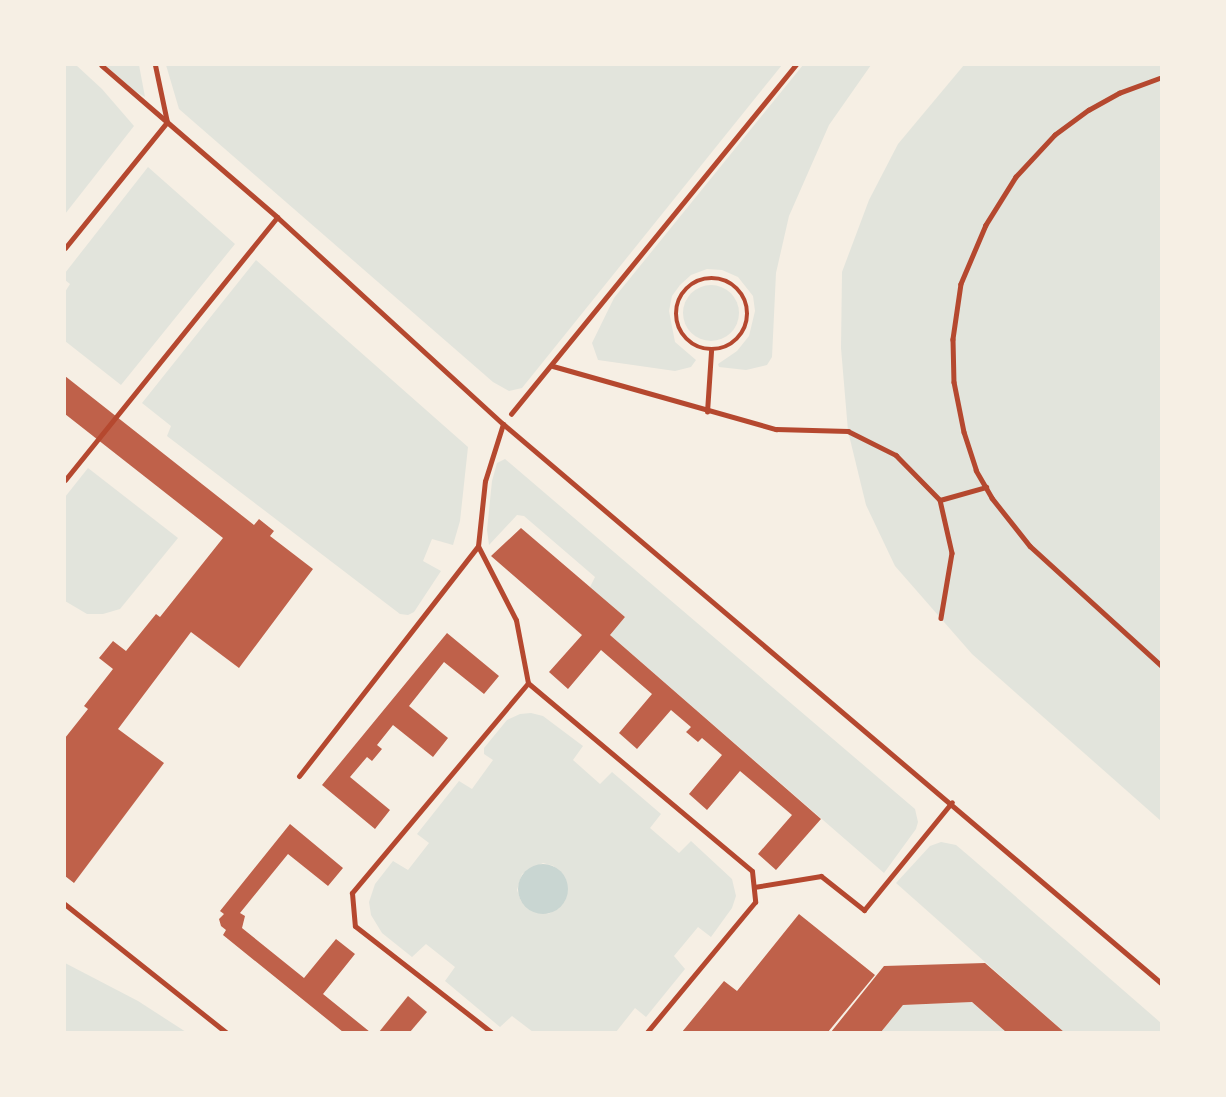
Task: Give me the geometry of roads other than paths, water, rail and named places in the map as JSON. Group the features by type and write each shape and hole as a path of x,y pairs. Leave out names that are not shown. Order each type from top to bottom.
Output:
{"lane":[{"path":"101,65 277,217 503,424 952,802 1161,982"},
{"path":"155,65 167,122"},
{"path":"65,248 167,122"},
{"path":"65,480 277,217"},
{"path":"299,776 478,546 485,481 503,424"},
{"path":"478,546 516,620 528,683 752,871 755,902 647,1032"},
{"path":"491,1032 355,926 352,893 528,683"},
{"path":"754,887 821,876 864,910 952,802"}]}
